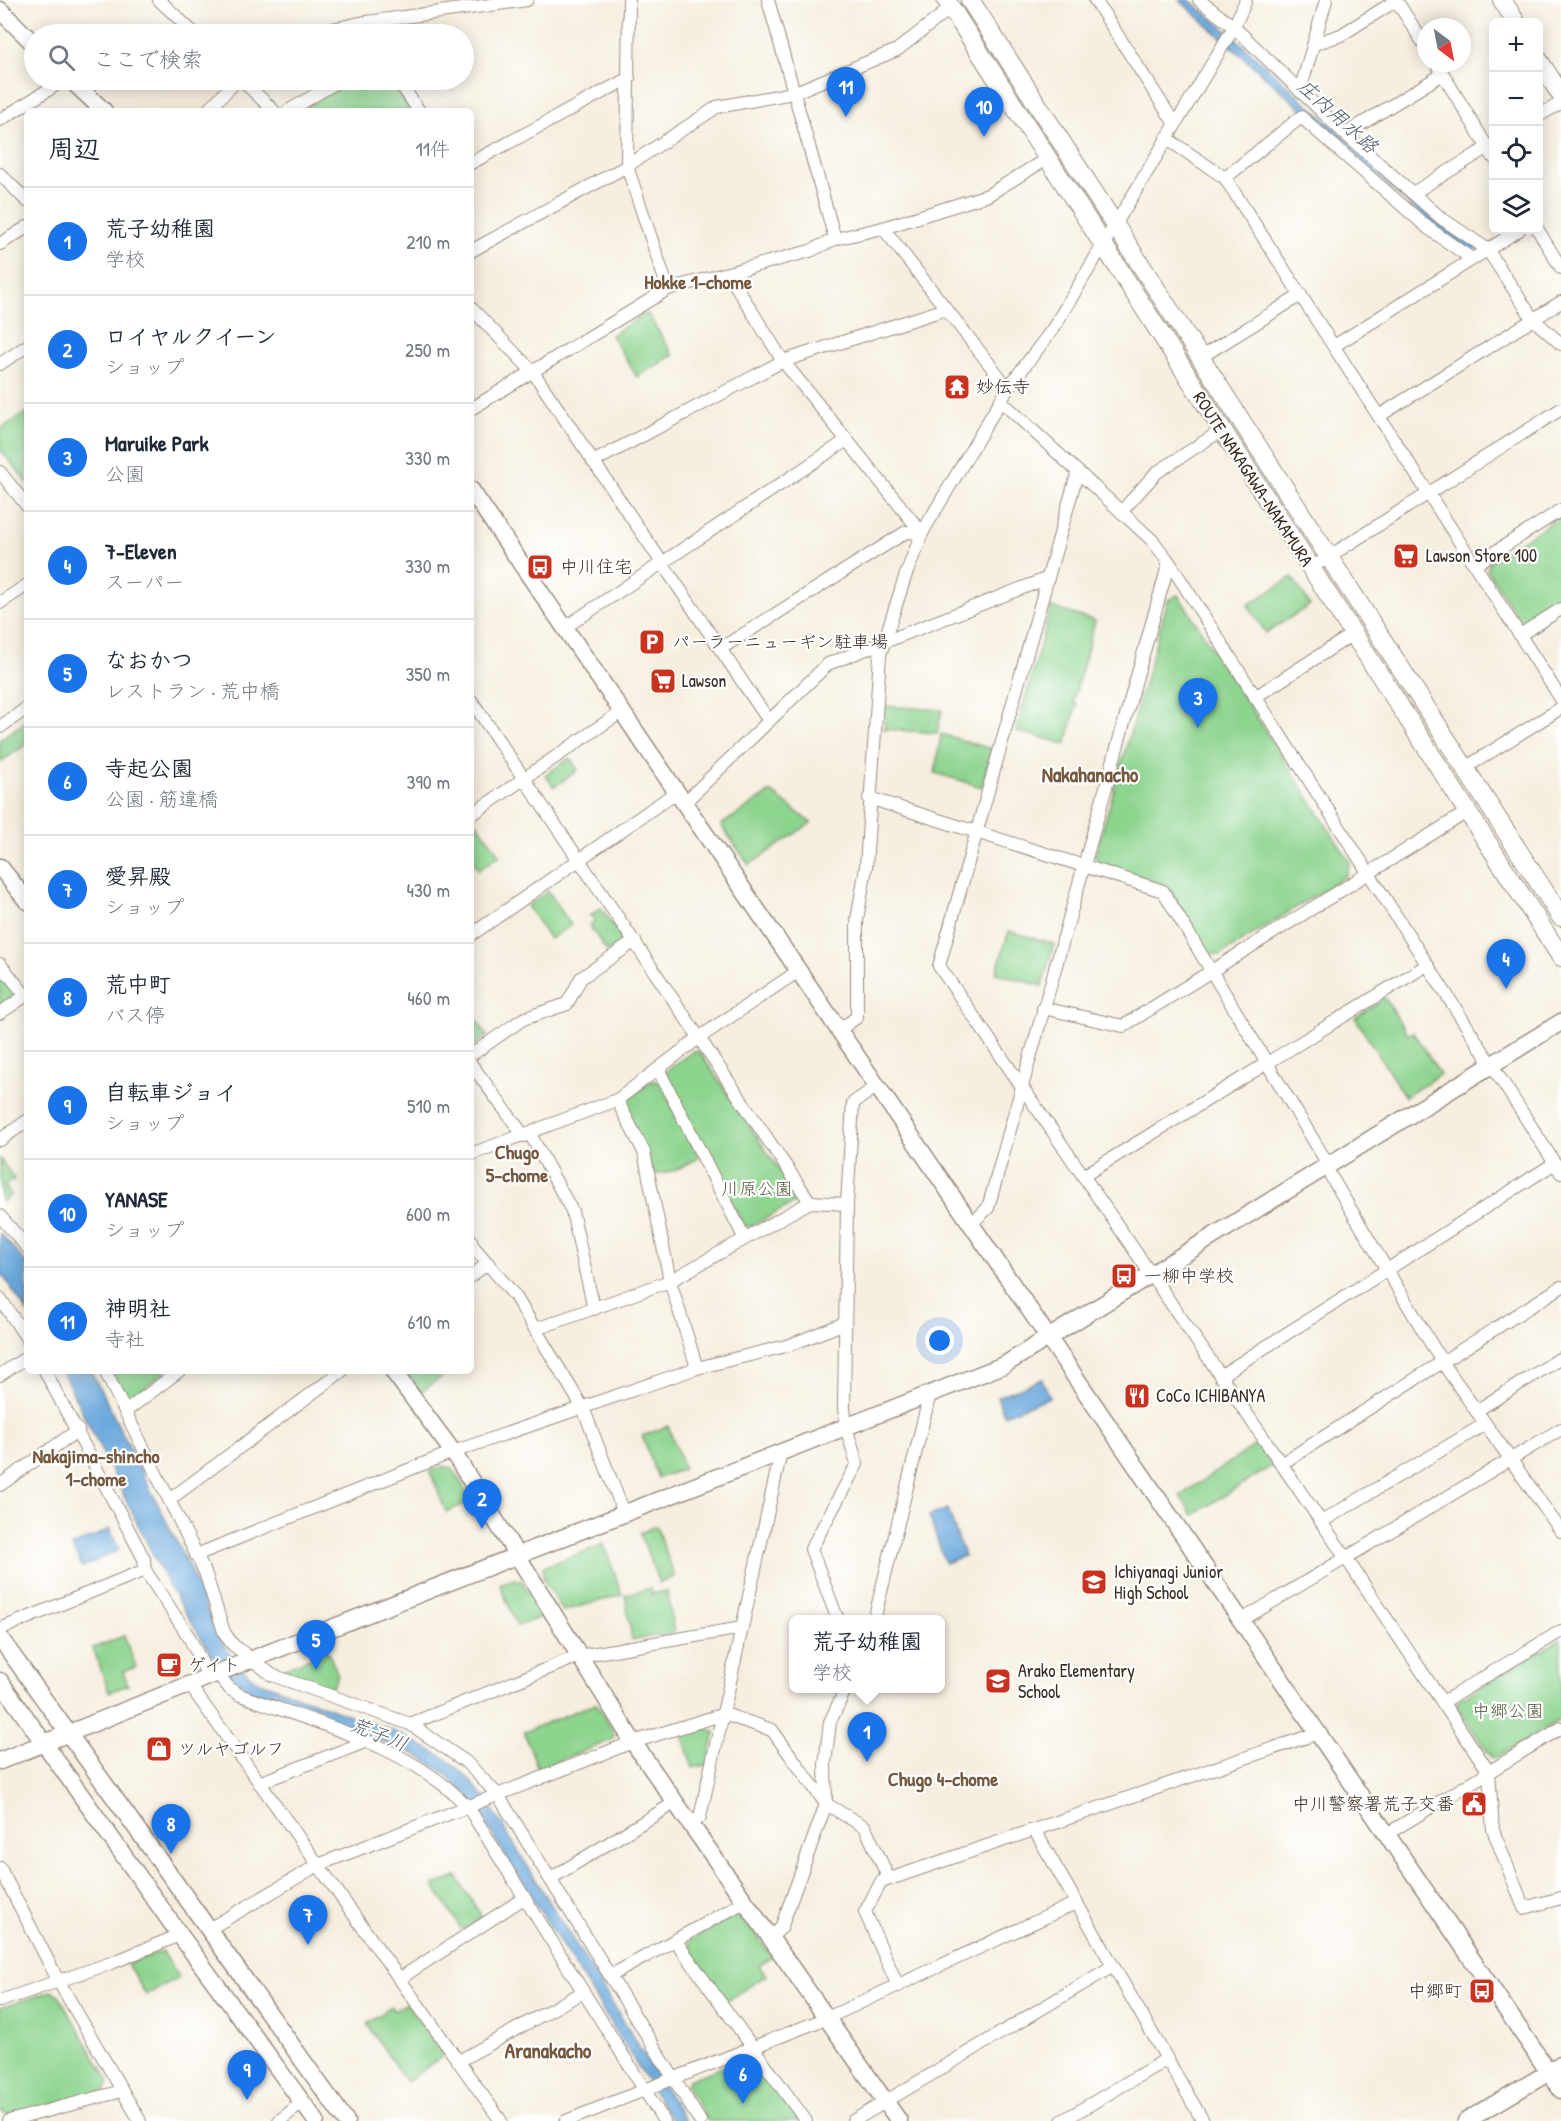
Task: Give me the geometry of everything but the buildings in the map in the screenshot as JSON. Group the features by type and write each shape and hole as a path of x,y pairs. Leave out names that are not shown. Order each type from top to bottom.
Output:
{"main road":[{"name":"ROUTE NAKAGAWA-NAKAMURA","path":"970,0 1561,917"},
{"path":"1502,0 1513,18"},
{"name":"ROUTE NAKAGAWA-NAKAMURA","path":"949,4 1561,957"},
{"path":"1543,66 1561,95"}],"street":[{"path":"159,0 184,24"},
{"path":"355,24 527,0"},
{"path":"629,0 627,166 668,289"},
{"path":"768,0 834,239"},
{"path":"1095,0 1175,124"},
{"path":"1199,0 1345,134 1441,218 1487,249 1533,320 1561,344"},
{"path":"837,1031 857,1017 857,920 866,867 868,798 880,655 922,533 1008,388 1052,330 1102,242 1224,44 1246,0"},
{"path":"1300,91 1326,0"},
{"path":"1314,44 1341,35 1397,0 1417,32"},
{"path":"474,249 627,166 717,107 793,93 897,50 949,4"},
{"path":"0,10 24,34"},
{"path":"1345,134 1443,74 1489,145"},
{"path":"474,161 629,78"},
{"path":"0,120 48,90"},
{"path":"82,90 101,108"},
{"path":"210,108 227,90"},
{"path":"252,90 271,108"},
{"path":"293,108 323,90"},
{"path":"405,90 417,108"},
{"path":"1543,114 1561,103"},
{"path":"1225,178 1301,117 1428,228 1472,259"},
{"path":"1166,138 1225,178 1561,699"},
{"path":"1413,193 1489,152"},
{"path":"474,407 668,289 729,275 810,251 834,239 883,228 988,195 1048,158"},
{"path":"0,174 24,198"},
{"path":"883,228 1008,388"},
{"path":"0,244 24,229"},
{"path":"1334,346 1512,234"},
{"path":"1540,234 1561,267"},
{"path":"729,275 783,361 922,533"},
{"path":"1201,357 1301,295"},
{"path":"1379,416 1561,302"},
{"path":"593,462 783,361 946,309"},
{"path":"474,311 533,372 769,721"},
{"path":"0,363 24,348"},
{"path":"1002,401 1077,474 1153,541 1169,562 1558,1168 1386,1270 1220,1376"},
{"path":"1311,568 1561,408"},
{"path":"1121,512 1156,473 1222,430"},
{"path":"564,628 847,440"},
{"path":"1077,474 939,966 1346,1558 1489,1772 1493,1830 1524,1908 1560,1902"},
{"path":"2,479 24,503"},
{"path":"474,494 837,1031 1387,1834 1555,2068 1561,2090"},
{"path":"1476,564 1561,510"},
{"path":"720,649 906,532 922,533"},
{"path":"970,1226 988,1208 1082,865 1169,562"},
{"path":"474,933 580,859 679,799 769,721 828,664 1048,578"},
{"path":"0,603 24,587"},
{"path":"1520,634 1561,609"},
{"path":"1255,697 1353,634"},
{"path":"474,704 810,1202"},
{"path":"1465,768 1561,708"},
{"path":"0,727 24,710"},
{"path":"474,813 621,712"},
{"path":"868,798 1163,891 1442,1362 1561,1531"},
{"path":"1043,1008 1123,1026 1467,812"},
{"path":"0,867 24,897"},
{"path":"474,1053 523,1019 567,1004 580,978 635,941"},
{"path":"0,964 24,993"},
{"path":"1083,1176 1427,965"},
{"path":"474,1153 617,1100 699,1037 797,972"},
{"path":"0,1013 24,996"},
{"path":"0,1761 67,1732 1004,1365 1561,1022"},
{"path":"474,1068 527,1135 572,1211 594,1309"},
{"path":"658,1069 744,1237"},
{"path":"836,1615 811,1549 857,1464 846,1427 847,1204 853,1103 876,1087"},
{"path":"617,1100 644,1152 670,1281 697,1368"},
{"path":"0,1140 24,1123"},
{"path":"536,1329 670,1281 744,1237 810,1202 847,1204"},
{"path":"0,1216 24,1242"},
{"path":"474,1244 515,1296 583,1408 624,1513"},
{"path":"474,1274 488,1263"},
{"path":"1281,1464 1561,1287"},
{"path":"0,1298 24,1334"},
{"path":"196,1555 453,1452 697,1368 790,1345 845,1323"},
{"path":"1476,1411 1561,1358"},
{"path":"0,1375 24,1359"},
{"path":"47,1374 144,1559 145,1570 213,1675 240,1695 365,1742 426,1770 470,1806 524,1898 647,2090 664,2121"},
{"path":"107,1374 205,1572 224,1632 245,1662 272,1675 410,1724 441,1742 466,1762 494,1797 550,1879 610,1976 670,2081 700,2121"},
{"path":"126,1411 175,1374"},
{"path":"169,1500 338,1374"},
{"path":"395,1374 453,1452 633,1742 899,2121"},
{"path":"875,1615 930,1394"},
{"path":"1321,1522 1485,1424"},
{"path":"1242,1620 1561,1429"},
{"path":"0,1485 78,1430"},
{"path":"692,1824 700,1817 782,1452"},
{"path":"0,1629 145,1570"},
{"path":"410,1724 579,1656 742,1628"},
{"path":"1443,1702 1561,1631"},
{"path":"0,1638 346,2121"},
{"path":"0,1681 180,1935 316,2121"},
{"path":"189,1684 501,2121"},
{"path":"771,1937 781,1928 826,1804 825,1764 830,1722 844,1693"},
{"path":"208,1929 318,1865 633,1742 724,1714 772,1730 826,1804 865,1827 889,1879"},
{"path":"1387,1834 1561,1728"},
{"path":"898,1986 865,1912 881,1882 1318,1733"},
{"path":"259,1783 365,1742"},
{"path":"550,1879 676,1802"},
{"path":"1035,1831 1203,2121"},
{"path":"0,1868 4,1884 140,2121"},
{"path":"399,1979 524,1898"},
{"path":"610,1976 746,1901"},
{"path":"566,2121 597,2116 647,2090 827,2018 1076,1903"},
{"path":"0,2001 59,1982 180,1935"},
{"path":"675,1940 806,2121"},
{"path":"853,2121 1113,1966"},
{"path":"459,2061 583,1992"},
{"path":"1062,2121 1167,2059"},
{"path":"1466,2121 1555,2068"},
{"path":"9,2121 122,2091"},
{"path":"279,2121 303,2102"}],"green space":[{"path":"333,90 396,90 409,108 302,108"},
{"path":"647,313 673,355 637,377 611,335"},
{"path":"24,414 24,478 0,449 0,429"},
{"path":"1561,516 1561,604 1526,625 1521,623 1487,570 1490,561"},
{"path":"1292,577 1310,605 1266,633 1248,605"},
{"path":"1178,595 1350,862 1346,876 1220,955 1208,953 1168,886 1099,863 1095,856 1168,600"},
{"path":"1051,607 1095,621 1073,702 1077,704 1066,744 1016,731"},
{"path":"886,706 942,710 937,733 884,729"},
{"path":"24,723 24,746 0,762 0,739"},
{"path":"941,734 992,749 982,787 935,773"},
{"path":"570,758 578,770 554,787 545,775"},
{"path":"771,792 811,823 749,865 721,825"},
{"path":"477,823 500,855 479,870 474,862 474,825"},
{"path":"548,891 571,925 550,939 527,906"},
{"path":"601,908 621,937 621,943 607,952 589,925 595,921 591,915"},
{"path":"1009,931 1054,944 1042,986 996,973"},
{"path":"0,970 15,989 13,996 0,1005"},
{"path":"1385,998 1408,1035 1413,1032 1440,1074 1405,1097 1355,1018"},
{"path":"474,1016 487,1036 474,1045"},
{"name":"川原公園","path":"693,1051 699,1051 797,1196 796,1202 750,1227 743,1225 667,1077 666,1071"},
{"path":"652,1081 660,1082 699,1158 676,1170 654,1175 625,1106 627,1100"},
{"path":"0,1159 14,1179 5,1185 11,1195 1,1202"},
{"path":"114,1374 162,1374 130,1398 124,1395"},
{"path":"408,1374 445,1374 421,1392"},
{"path":"668,1426 684,1469 658,1478 642,1436"},
{"path":"1257,1444 1272,1466 1193,1515 1180,1496"},
{"path":"444,1466 452,1468 472,1501 446,1512 430,1471"},
{"path":"656,1526 675,1577 659,1583 640,1533"},
{"path":"604,1544 622,1595 563,1611 543,1579 543,1567"},
{"path":"513,1579 522,1581 543,1616 517,1626 500,1584"},
{"path":"650,1588 651,1594 667,1591 674,1633 632,1640 625,1595"},
{"path":"124,1636 136,1667 123,1672 128,1685 109,1692 93,1648"},
{"name":"中郷公園","path":"1561,1639 1561,1719 1497,1758 1491,1757 1457,1707 1457,1701"},
{"path":"328,1651 338,1675 332,1688 280,1670"},
{"path":"596,1703 615,1734 612,1740 538,1769 524,1732"},
{"path":"705,1728 715,1732 708,1765 693,1768 682,1735"},
{"path":"457,1877 482,1917 462,1930 433,1885"},
{"path":"736,1914 744,1917 772,1957 759,1966 766,1975 727,2001 689,1948 690,1940"},
{"path":"162,1951 179,1977 146,1995 127,1964"},
{"path":"51,1991 58,1994 109,2081 105,2091 10,2116 0,2111 0,2008"},
{"path":"406,2003 444,2055 406,2082 367,2024 391,2007 394,2011"},
{"path":"751,2056 758,2059 801,2121 708,2121 686,2086 688,2080"}],"water":[{"path":"1179,0 1189,0 1226,30 1436,220 1478,247 1471,252 1433,226"},
{"path":"0,1233 24,1261 24,1307 0,1271"},
{"name":"荒子川","path":"63,1374 92,1374 196,1581 222,1642 243,1669 257,1681 396,1732 444,1757 468,1778 488,1802 685,2121 672,2121 474,1805 445,1773 415,1754 246,1690 226,1678 168,1585"},
{"path":"1042,1379 1050,1397 1004,1415 997,1397"},
{"path":"948,1509 964,1556 945,1563 929,1516"},
{"path":"110,1529 119,1550 82,1567 72,1546"}],"place":[{"name":"神明社","path":"846,117"},
{"name":"YANASE","path":"984,137"},
{"name":"妙伝寺","path":"957,387"},
{"name":"Lawson Store 100","path":"1406,556"},
{"name":"中川住宅","path":"540,567"},
{"name":"パーラーニューギン駐車場","path":"652,642"},
{"name":"Lawson","path":"663,681"},
{"name":"Maruike Park","path":"1198,728"},
{"name":"7-Eleven","path":"1506,989"},
{"name":"一柳中学校","path":"1124,1276"},
{"name":"CoCo ICHIBANYA","path":"1137,1396"},
{"name":"ロイヤルクイーン","path":"482,1529"},
{"name":"Ichiyanagi Junior High School","path":"1094,1582"},
{"name":"ゲイト","path":"169,1665"},
{"name":"なおかつ","path":"316,1670"},
{"name":"Arako Elementary School","path":"998,1681"},
{"name":"ツルヤゴルフ","path":"159,1749"},
{"name":"荒子幼稚園","path":"867,1762"},
{"name":"中川警察署荒子交番","path":"1474,1804"},
{"name":"荒中町","path":"171,1854"},
{"name":"愛昇殿","path":"308,1945"},
{"name":"中郷町","path":"1482,1991"},
{"name":"自転車ジョイ","path":"247,2100"},
{"name":"寺起公園","path":"743,2104"}],"district":[{"name":"Hokke 1-chome","path":"698,282"},
{"name":"Nakahanacho","path":"1090,775"},
{"name":"Chugo 5-chome","path":"517,1164"},
{"name":"Nakajima-shincho 1-chome","path":"96,1468"},
{"name":"Chugo 4-chome","path":"943,1779"},
{"name":"Aranakacho","path":"548,2051"}],"water label":[{"name":"庄内用水路","path":"1338,116"}]}
